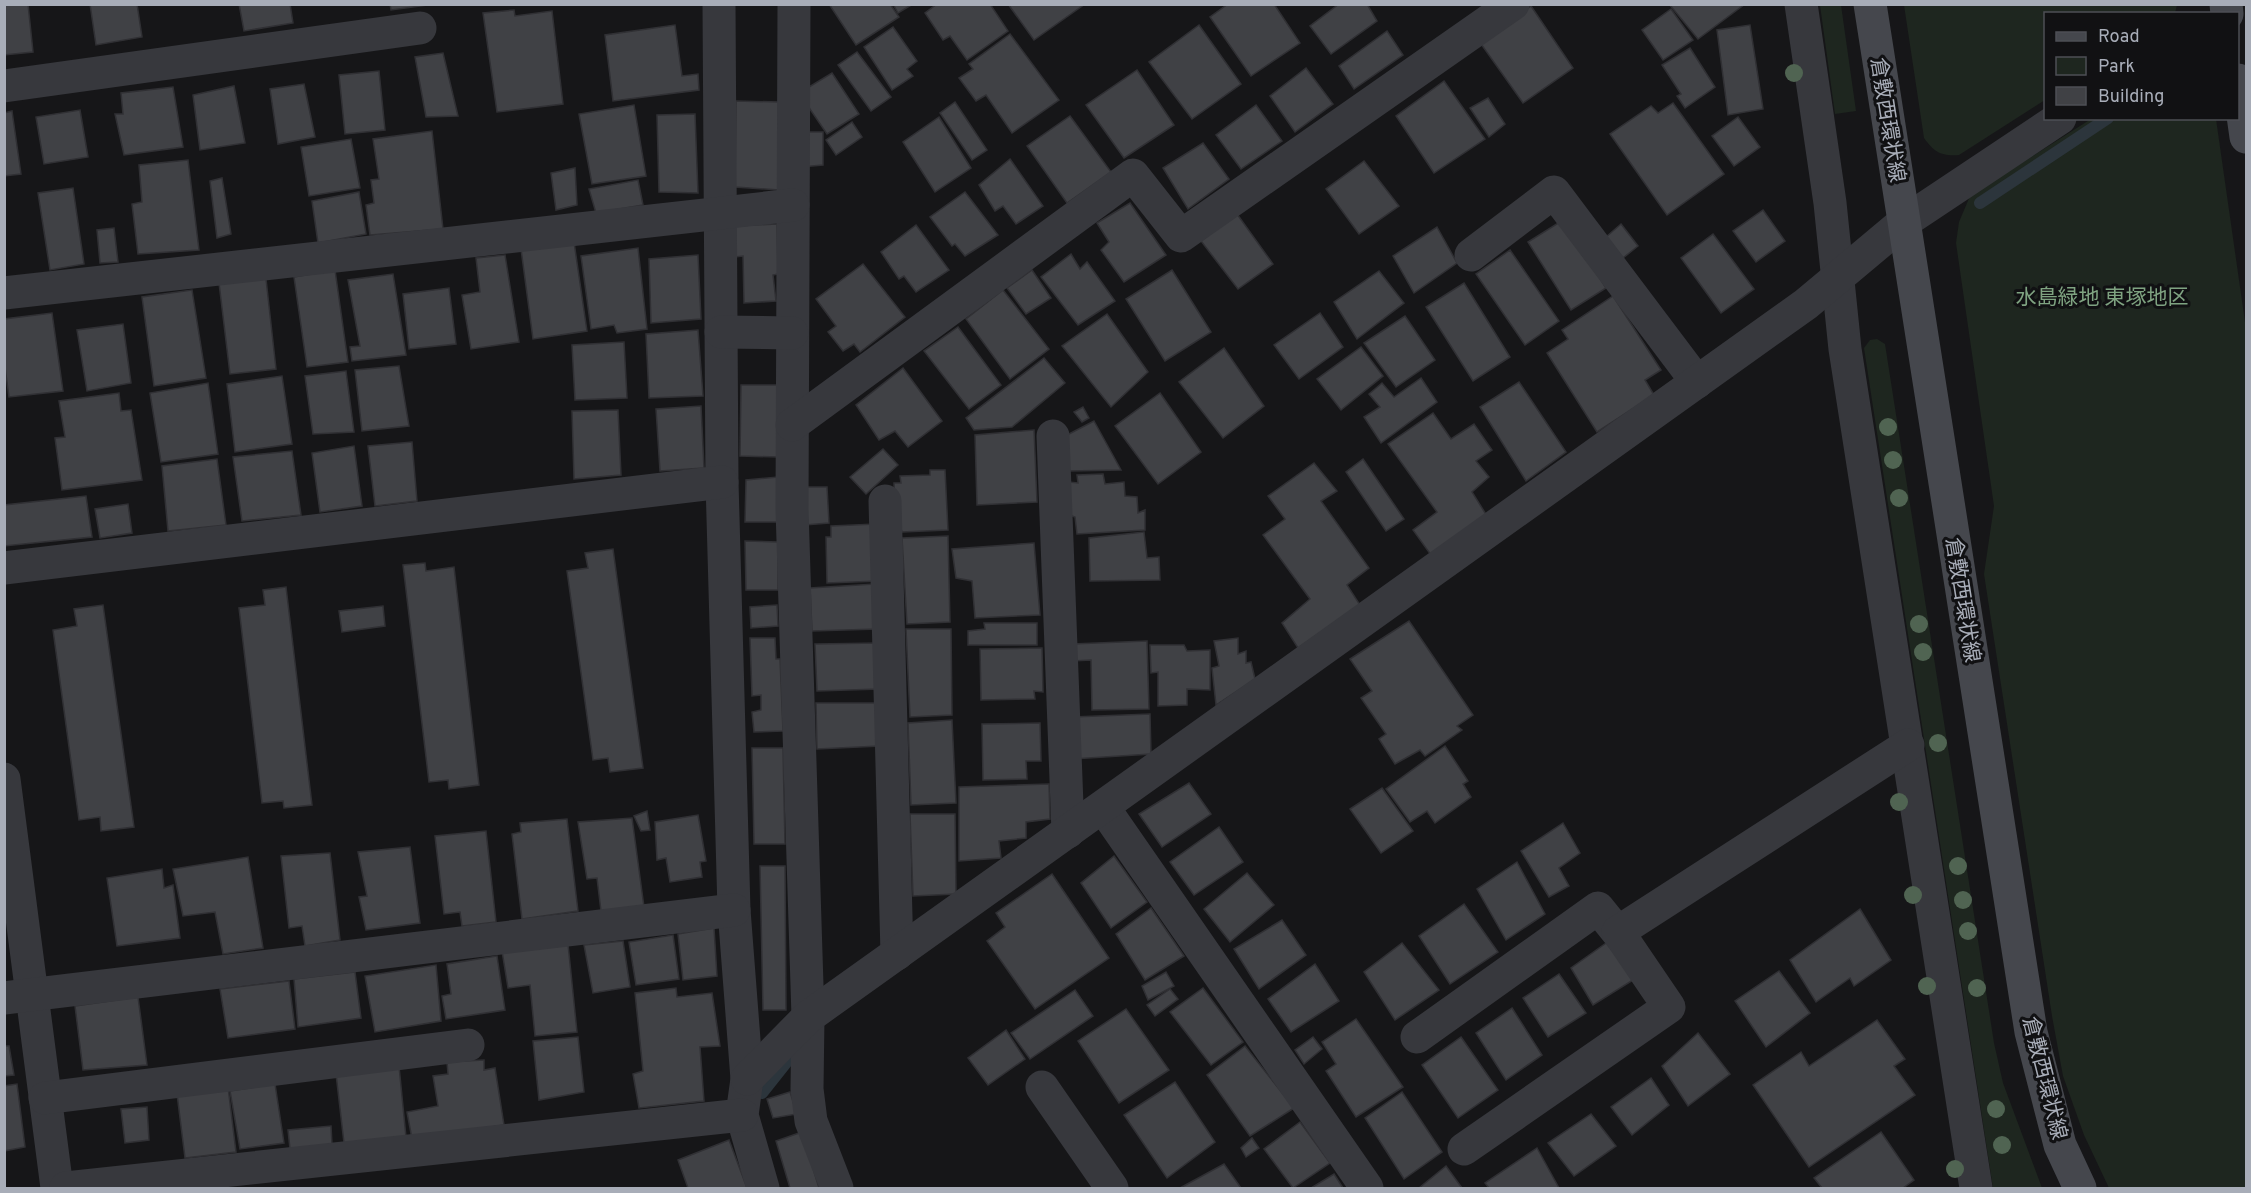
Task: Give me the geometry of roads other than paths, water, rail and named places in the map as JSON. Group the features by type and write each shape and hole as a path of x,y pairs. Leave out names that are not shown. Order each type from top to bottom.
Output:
{"main road":[{"name":"倉敷西環状線","path":"1870,4 2031,1032 2060,1145 2080,1188"},
{"path":"2239,86 2247,137"}],"street":[{"path":"719,4 722,482 734,910 747,1079 742,1115 763,1188"},
{"path":"794,4 792,521 808,1017 807,1089 811,1120 837,1188"},
{"path":"792,425 1133,175 1181,236 1513,4"},
{"path":"1801,4 1829,192 1845,349 1976,1188"},
{"path":"4,86 420,28"},
{"path":"747,1079 808,1017 1697,382 1838,278 1904,222 2057,120"},
{"path":"1471,255 1554,192 1697,382"},
{"path":"4,292 793,205"},
{"path":"721,332 792,333"},
{"path":"1053,436 1068,832"},
{"path":"4,567 722,482"},
{"path":"885,501 897,954"},
{"path":"1464,1149 1669,1007 1618,932 1908,745"},
{"path":"4,779 18,997 45,1098 57,1188"},
{"path":"1103,807 1367,1188"},
{"path":"1417,1037 1598,908 1623,939"},
{"path":"18,997 734,910"},
{"path":"45,1098 468,1046"},
{"path":"1042,1087 1112,1188"},
{"path":"66,1188 742,1115"}],"waterway":[{"path":"1980,203 2105,120"},
{"path":"762,1093 793,1054"}],"park label":[{"name":"水島緑地 東塚地区","path":"2102,297"}]}
